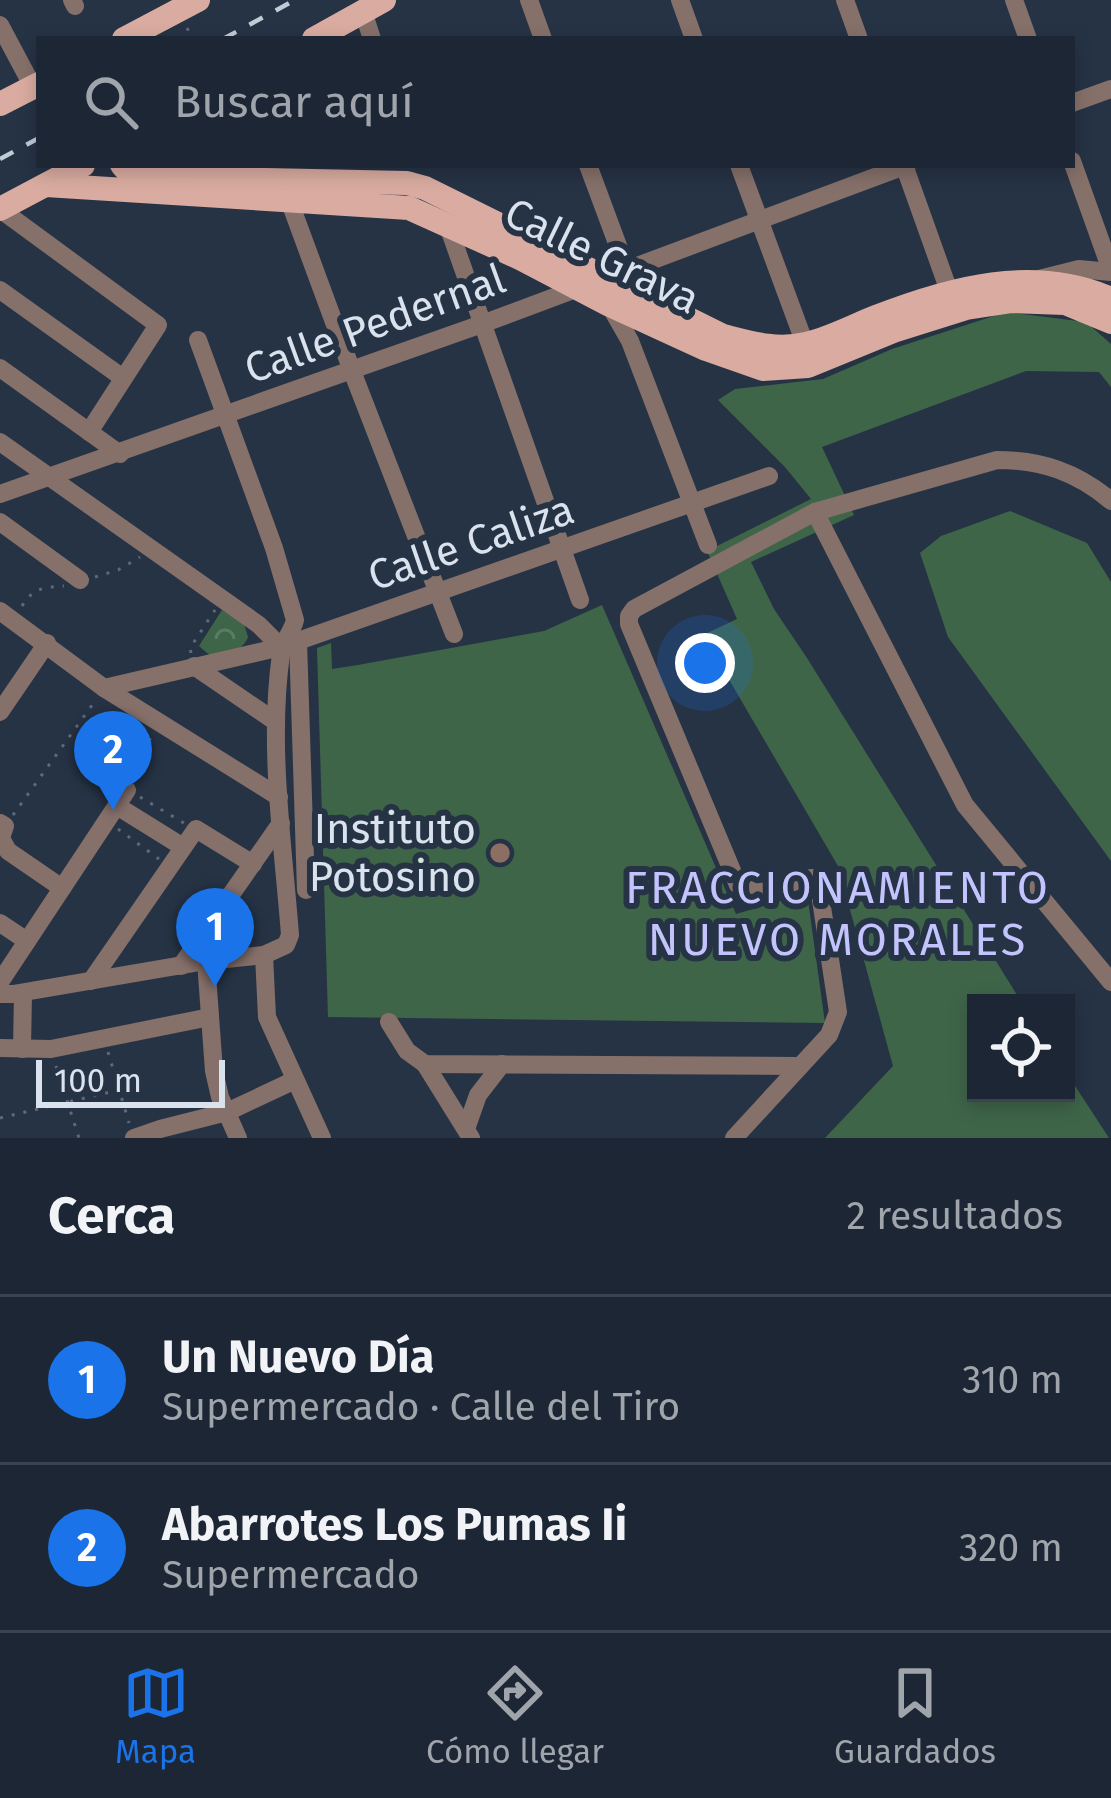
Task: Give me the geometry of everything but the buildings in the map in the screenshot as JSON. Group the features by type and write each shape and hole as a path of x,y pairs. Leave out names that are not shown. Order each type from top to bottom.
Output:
{"main road":[{"path":"129,36 183,4"},
{"path":"319,36 373,6"},
{"path":"0,104 36,85"},
{"path":"0,209 77,168"},
{"name":"Calle Grava","path":"125,168 133,177 253,172 407,183 421,176 617,273 723,335 764,347 805,344 949,291 1034,280 1074,286 1111,299"},
{"name":"Calle Grava","path":"46,185 409,208 706,350 763,369 808,366 896,330 966,308 1012,301 1065,303 1111,322"}],"street":[{"path":"529,0 542,36"},
{"path":"680,0 693,36"},
{"path":"845,0 858,36"},
{"path":"1014,0 1027,36"},
{"path":"0,25 36,85"},
{"path":"1075,102 1111,89"},
{"path":"590,168 617,273"},
{"path":"740,168 805,344"},
{"name":"Calle Pedernal","path":"0,494 482,324 897,168"},
{"path":"906,168 949,291"},
{"path":"1034,280 1079,268 1111,271 1074,168"},
{"path":"289,200 454,634"},
{"path":"0,209 158,325 89,432"},
{"path":"447,224 580,600"},
{"path":"0,290 123,378"},
{"path":"608,304 630,341 708,545"},
{"path":"0,994 264,955 286,945 290,934 276,722 294,610 198,340"},
{"path":"0,368 120,454"},
{"path":"0,442 289,644"},
{"path":"734,1138 829,1035 838,1012 819,887 812,878 797,879 768,893 738,884 628,616 815,512 997,460 1048,465 1076,476 1111,501"},
{"name":"Calle Caliza","path":"104,688 289,644 769,476"},
{"path":"815,512 965,805 1111,982"},
{"path":"0,522 80,580"},
{"path":"0,611 104,688 279,797"},
{"path":"2,706 47,643"},
{"path":"289,644 306,890"},
{"path":"194,666 276,722"},
{"path":"0,982 117,806 184,847"},
{"path":"181,966 281,823"},
{"path":"2,825 1,838 8,851 62,888"},
{"path":"92,981 196,830 253,864"},
{"path":"0,923 27,941"},
{"path":"264,955 267,1016 322,1138"},
{"path":"206,962 214,1071 238,1138"},
{"path":"22,1048 23,993"},
{"path":"0,1048 51,1049 211,1017"},
{"path":"389,1022 407,1051 425,1064 468,1133"},
{"path":"425,1064 800,1066"},
{"path":"468,1133 478,1095 502,1064"},
{"path":"134,1138 227,1112 295,1080"}],"path":[{"path":"194,666 190,648 222,599"},
{"path":"2,825 104,688"},
{"path":"117,806 160,722"},
{"path":"117,806 196,830"},
{"path":"117,806 170,866"},
{"path":"111,1060 134,1138"},
{"path":"56,1066 79,1138"},
{"path":"0,1118 119,1090"}],"green space":[{"path":"1006,312 1086,322 1111,344 1111,387 1099,372 1026,371 822,447 854,515 751,562 774,609 1016,994 967,994 967,1102 1075,1102 1075,1086 1109,1138 825,1138 893,1066 838,866 703,635 737,619 707,551 811,499 718,400 735,389 823,379 892,349"},
{"path":"1010,511 1087,543 1111,582 1111,861 948,637 920,553 941,536"},
{"path":"602,605 736,914 807,893 825,1023 328,1017 317,648 331,643 332,669 544,631"},
{"path":"222,610 244,624 248,637 238,649 213,658 199,646"}],"railway":[{"path":"229,36 295,0"},
{"path":"0,159 36,140"}],"place":[{"name":"Abarrotes Los Pumas Ii","path":"113,810"},
{"name":"Instituto Potosino","path":"500,853"},
{"name":"Un Nuevo Día","path":"215,987"}],"district":[{"name":"FRACCIONAMIENTO NUEVO MORALES","path":"838,914"}]}
